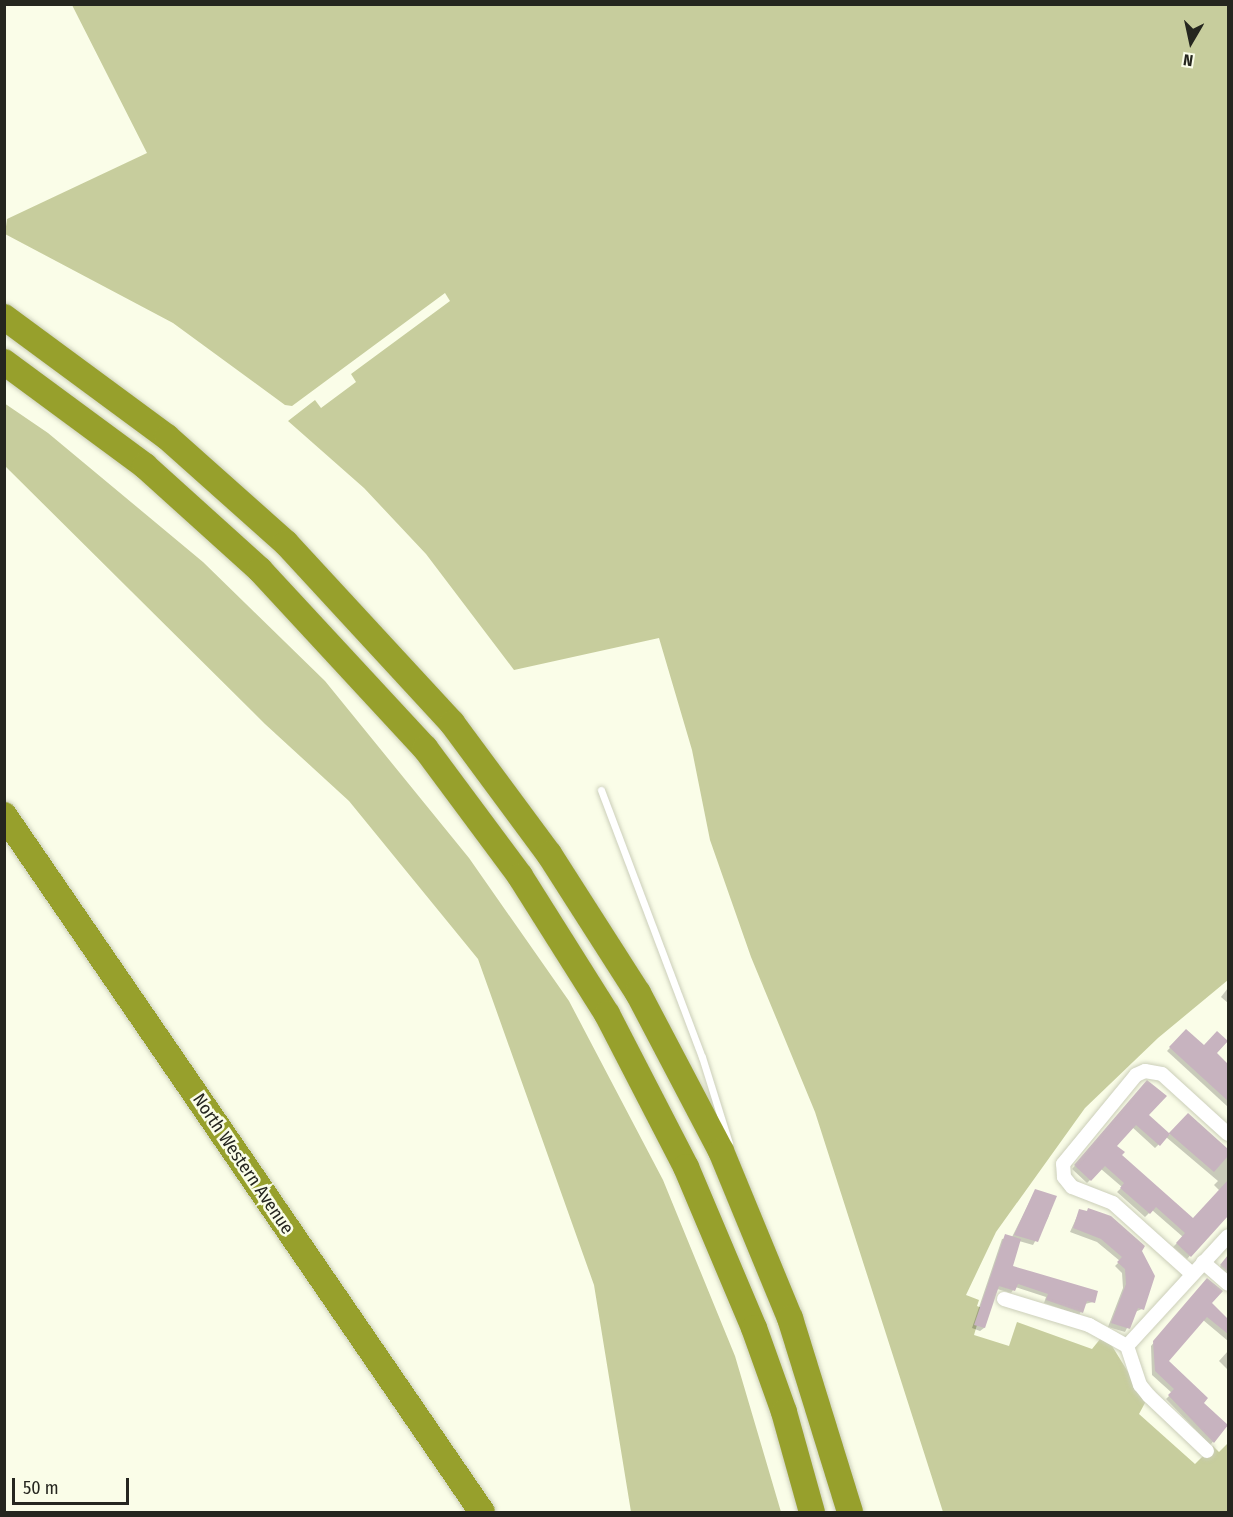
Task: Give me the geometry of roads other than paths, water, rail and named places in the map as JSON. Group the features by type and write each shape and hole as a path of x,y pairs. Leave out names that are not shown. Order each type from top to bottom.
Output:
{"highway":[{"path":"4,317 104,388 225,488 342,601 452,723 549,854 638,993 686,1080 758,1234 790,1318 850,1512"},
{"path":"4,362 145,466 260,570 425,748 520,876 607,1014 686,1167 754,1328 812,1512"},
{"name":"North Western Avenue","path":"4,814 482,1512"}],"street":[{"path":"1192,1274 1113,1203 1072,1187 1064,1176 1063,1164 1136,1075 1145,1071 1162,1074 1228,1134"},
{"path":"1127,1346 1228,1236"},
{"path":"1203,1262 1228,1284"},
{"path":"1004,1299 1089,1325 1127,1346 1140,1385 1207,1451"}],"lane":[{"path":"602,790 702,1057 758,1234"}]}
